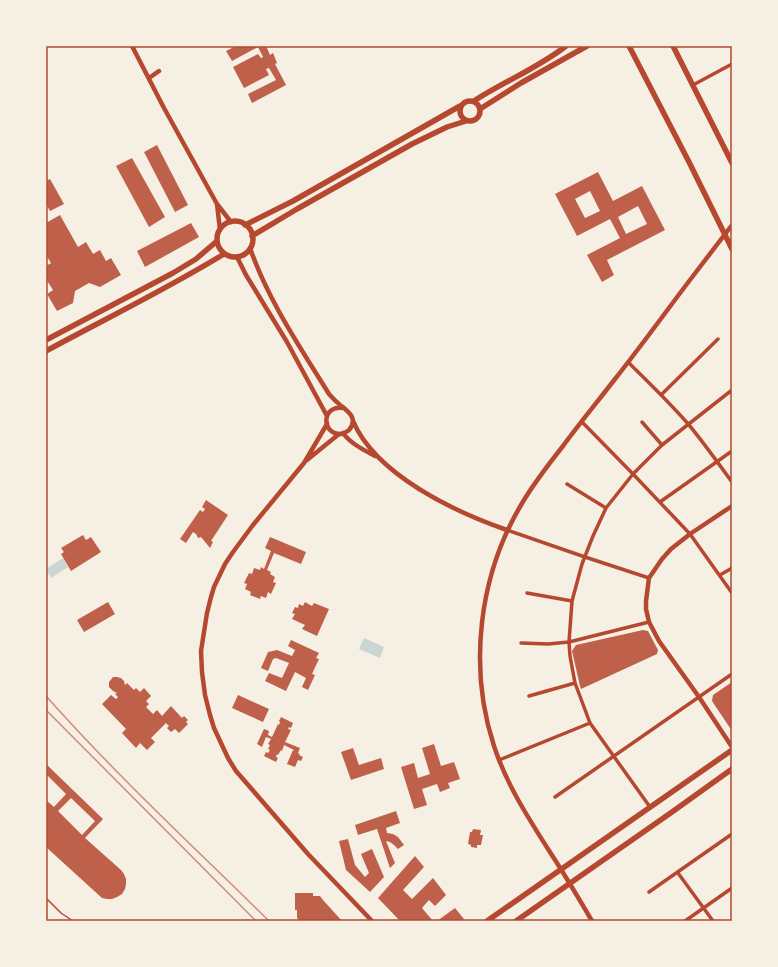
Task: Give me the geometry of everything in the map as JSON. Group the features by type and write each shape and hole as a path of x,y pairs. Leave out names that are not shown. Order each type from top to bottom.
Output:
{"main road":[{"path":"245,225 293,201 463,103 467,101 474,101 543,62 566,46"},
{"path":"480,109 521,83 588,46"},
{"path":"629,46 732,249"},
{"path":"673,46 732,163"},
{"path":"252,236 412,144 447,127 466,121 475,120 480,113 480,109 474,101"},
{"path":"460,106 460,116 466,121"},
{"path":"231,222 245,225 249,228 252,236 250,248 242,256 232,257 224,254 219,248 217,241 220,230 223,226 231,222"},
{"path":"46,340 173,273 196,259 217,241"},
{"path":"46,351 158,292 224,254"},
{"path":"488,921 732,750"},
{"path":"516,921 732,769"}],"street":[{"path":"132,46 217,204 231,222"},
{"path":"693,85 732,64"},
{"path":"148,78 159,71"},
{"path":"217,204 220,230"},
{"path":"592,921 519,802 505,775 491,736 484,707 481,677 481,635 483,611 488,585 507,530 535,482 732,225"},
{"path":"250,248 266,287 284,320 329,394 350,413 361,436 378,458 393,472 438,500 481,520 649,578"},
{"path":"237,257 287,342 327,416"},
{"path":"661,395 718,339"},
{"path":"628,362 688,424 732,482"},
{"path":"650,808 590,723 576,683 570,656 569,642 572,601 576,583 585,557 606,508 633,474 662,445 732,390"},
{"path":"344,408 336,408 329,412 326,420 331,431 341,434 378,458"},
{"path":"353,421 350,429 324,445 304,463 253,525 225,564 214,587 207,613 201,651 205,695 210,715 214,728 228,758 236,771 308,854 372,921"},
{"path":"582,422 690,534 732,593"},
{"path":"642,422 662,445"},
{"path":"304,463 327,424"},
{"path":"660,502 732,451"},
{"path":"567,484 606,508"},
{"path":"732,506 690,534 671,549 649,578 646,601 649,622 659,641 732,747"},
{"path":"720,575 732,568"},
{"path":"527,593 572,601"},
{"path":"521,643 548,644 569,642 649,622"},
{"path":"555,797 732,674"},
{"path":"528,696 576,683"},
{"path":"499,760 590,723"},
{"path":"649,892 732,834"},
{"path":"678,873 713,921"},
{"path":"685,921 732,888"}],"lane":[{"path":"46,898 73,921"}],"shaded area":[{"path":"63,558 68,567 51,578 46,569"},
{"path":"364,638 384,647 380,658 359,649"}],"building":[{"path":"236,46 266,46 270,55 273,53 277,63 275,64 286,85 252,103 248,94 276,80 269,68 266,69 269,75 244,88 233,67 258,54 261,58 263,57 258,47 232,61 226,51"},
{"path":"157,145 188,205 175,212 144,152"},
{"path":"132,158 165,217 149,227 116,166"},
{"path":"598,172 613,201 642,186 665,230 607,260 614,275 602,282 587,255 620,238 610,219 577,236 555,194","holes":["590,191 600,211 585,218 575,199","638,206 647,224 626,234 618,217"]},
{"path":"50,179 64,204 50,211 46,204 46,181"},
{"path":"60,215 78,247 86,242 93,254 100,250 106,261 111,258 121,275 100,287 89,283 75,291 73,303 57,311 47,294 53,290 46,279 46,266 51,263 46,255 46,223"},
{"path":"191,223 199,237 145,267 137,251"},
{"path":"206,500 228,515 211,541 213,542 210,548 201,537 198,538 193,532 186,543 180,539 200,510 203,512 205,509 202,507"},
{"path":"83,535 86,540 91,537 101,552 71,571 61,554 64,552 61,548"},
{"path":"270,537 306,552 301,564 274,553 267,570 275,577 273,582 276,583 271,594 268,592 266,598 261,596 260,599 250,595 251,592 245,589 247,584 244,583 249,573 252,574 254,568 260,570 261,567 264,569 271,551 265,548"},
{"path":"108,602 115,614 84,632 77,620"},
{"path":"305,602 312,606 314,603 329,609 317,636 302,629 305,625 292,619 295,614 292,613 295,607 298,608 299,604 303,606"},
{"path":"643,630 648,631 658,650 657,654 581,689 572,651 576,645"},
{"path":"291,640 319,653 316,658 319,659 312,674 315,675 308,690 302,687 306,678 295,672 286,691 265,681 269,673 282,678 289,663 276,658 273,659 268,671 261,668 268,652 277,650 292,656 295,650 288,646"},
{"path":"113,677 121,678 125,685 127,683 134,690 136,688 140,692 144,688 151,696 146,701 149,704 146,707 153,714 157,710 162,716 171,706 182,718 184,716 188,720 186,722 188,724 179,733 175,729 171,732 167,728 169,726 166,723 151,738 155,742 147,750 140,743 136,748 122,733 126,729 102,704 111,695 116,699 118,697 115,694 117,693 109,687 109,682"},
{"path":"732,682 732,729 712,701 713,695"},
{"path":"238,695 269,709 263,722 232,708"},
{"path":"281,717 293,723 291,728 289,727 288,729 291,730 285,742 300,748 298,753 303,757 301,761 298,760 295,767 287,764 294,750 284,745 282,751 281,750 278,755 277,754 276,757 278,758 276,762 264,756 266,752 268,753 270,750 268,749 270,745 268,744 271,739 266,737 262,747 257,744 264,729 269,731 268,735 272,737 278,724 279,725"},
{"path":"434,744 441,766 454,762 460,779 448,783 450,788 440,792 437,784 422,789 427,805 414,809 401,767 414,763 418,778 430,774 422,748"},
{"path":"353,748 359,765 381,758 384,769 351,780 341,752"},
{"path":"46,764 103,819 85,838 124,874 126,884 122,894 112,899 102,898 46,847 46,800 54,807 66,794 46,774","holes":["71,798 95,821 82,835 58,811"]},
{"path":"396,811 400,823 386,828 387,833 398,837 404,845 398,849 390,842 386,841 395,863 390,868 377,829 358,835 355,825"},
{"path":"473,829 481,830 480,835 483,835 481,845 477,845 477,848 471,847 471,845 468,844 470,832 472,832"},
{"path":"348,839 355,865 365,877 369,873 361,854 372,849 384,877 370,892 346,870 339,841"},
{"path":"415,856 424,867 403,890 412,899 433,878 446,895 435,906 429,900 422,908 433,921 400,921 378,898"},
{"path":"295,893 313,893 313,896 320,896 342,921 300,921 297,918 297,910 295,910"},
{"path":"455,908 464,919 461,921 437,921"}],"railway":[{"path":"46,696 100,754 269,921"},
{"path":"46,710 256,921"}]}
